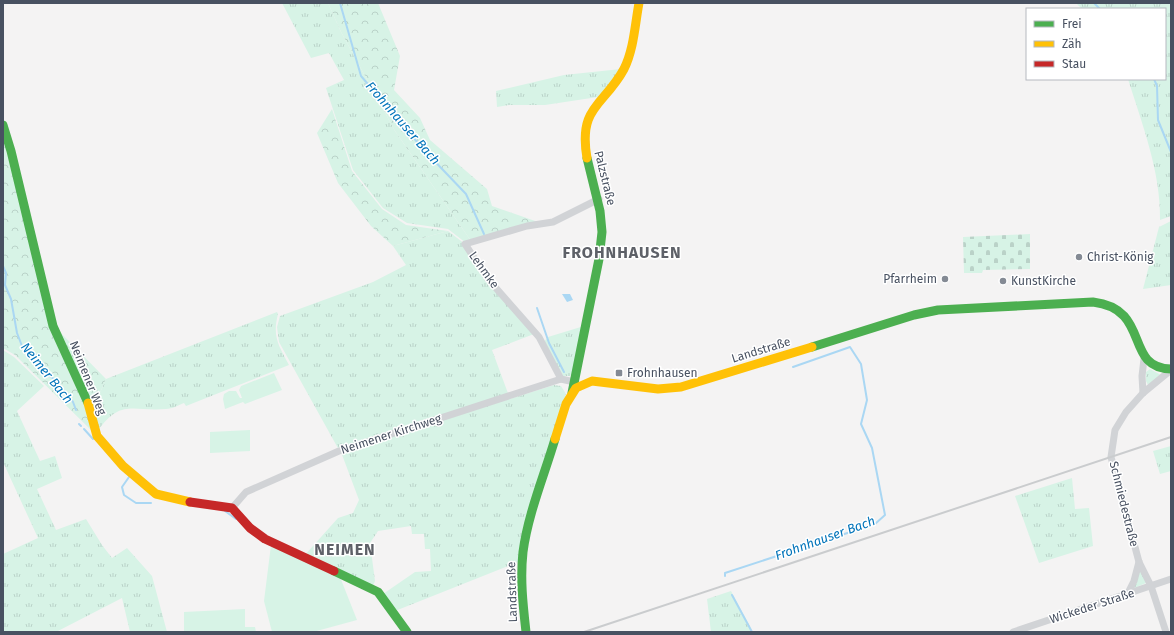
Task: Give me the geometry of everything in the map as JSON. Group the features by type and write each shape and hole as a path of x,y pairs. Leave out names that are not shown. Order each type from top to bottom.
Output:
{"street":[{"name":"Palzstraße","path":"572,393 598,267 602,225 599,199 585,148 586,125 594,106 624,68 631,46 639,3"},
{"name":"Neimener Weg","path":"3,125 11,151 54,326 89,406 97,436 123,466 156,494 177,500 220,505 232,508"},
{"name":"Lehmke","path":"561,380 540,337 488,279 466,244 527,226 553,222 599,199"},
{"name":"Landstraße","path":"592,380 658,389 675,388 914,315 952,309 1093,302 1105,304 1123,313 1134,330 1144,359"},
{"path":"1143,392 1142,376 1144,359 1158,368 1171,369"},
{"path":"572,393 582,384 592,380 579,363"},
{"name":"Schmiedestraße","path":"1166,632 1151,586 1139,562 1111,457 1115,430 1126,412 1143,392 1171,369"},
{"name":"Neimener Kirchweg","path":"232,508 246,492 339,451 561,380"},
{"path":"561,380 574,382"},
{"name":"Landstraße","path":"526,632 522,602 521,569 528,527 566,404 572,393"},
{"path":"232,508 250,528 265,539 378,592 407,632"},
{"path":"1127,595 1134,581 1139,562"},
{"name":"Wickeder Straße","path":"1013,632 1171,579"}],"green space":[{"path":"282,3 328,3 341,32 395,131 471,241 466,243 448,229 407,223 383,208 353,170 326,88 344,80 329,53 311,58"},
{"path":"328,3 378,3 400,56 394,90 420,118 430,140 487,189 492,206 538,222 471,241 395,131 341,32"},
{"path":"1076,3 1171,3 1171,216 1160,220 1157,184 1150,148 1128,80 1166,80 1166,8 1081,8"},
{"path":"621,69 598,97 545,105 509,105 497,107 496,91 564,75"},
{"path":"332,109 352,171 382,209 406,225 448,231 393,246 371,226 338,183 317,133"},
{"path":"3,127 53,327 96,435 15,355 3,348"},
{"path":"1171,221 1171,285 1143,289 1159,227"},
{"path":"448,231 465,244 534,334 492,350 509,396 339,450 279,342 277,327 280,316 373,282 406,265 393,246"},
{"path":"1030,234 1030,269 983,270 982,273 964,273 963,237"},
{"path":"277,312 276,335 282,352 289,365 186,406 184,403 168,409 128,409 120,411 113,414 105,421 97,432 90,406 95,404 106,379"},
{"path":"54,326 106,379 95,404 90,406"},
{"path":"584,326 574,371 570,376 563,376 543,343 548,337"},
{"path":"3,350 14,357 44,386 17,411 40,461 55,456 62,478 37,489 56,530 86,519 112,558 127,548 152,576 167,632 130,632 122,598 56,632 3,632 3,554 38,538 3,462"},
{"path":"1150,369 1161,375 1148,385 1146,381 1146,372"},
{"path":"274,373 282,390 245,404 243,402 225,409 223,399 224,394 229,391 236,391 240,398 242,398 239,390 241,386"},
{"path":"554,385 561,386 566,394 523,529 518,562 395,611 383,594 415,572 431,571 430,549 425,549 424,534 412,534 411,526 378,531 370,543 375,581 372,588 304,556 338,518 353,513 359,500 341,452"},
{"path":"250,430 250,451 210,453 210,432"},
{"path":"1171,446 1171,471 1160,474 1153,451"},
{"path":"1072,478 1075,509 1089,508 1093,546 1039,563 1015,496"},
{"path":"271,545 340,577 357,620 313,632 272,632 264,601"},
{"path":"1142,570 1146,583 1132,589 1139,571"},
{"path":"731,591 753,632 711,632 707,599"},
{"path":"245,609 245,627 255,627 256,632 184,632 184,612"}],"water":[{"path":"562,294 570,294 573,300 567,302"}],"waterway":[{"name":"Frohnhauser Bach","path":"340,3 361,76 424,150 466,194 484,234"},
{"path":"1094,3 1099,8"},
{"path":"1154,80 1157,86 1158,120 1171,152"},
{"name":"Neimer Bach","path":"3,266 6,273 5,285 11,299 17,333 22,346 32,352 48,375 54,379 73,402 76,410"},
{"name":"Frohnhauser Bach","path":"537,308 549,343 564,372"},
{"name":"Frohnhauser Bach","path":"725,576 725,573 875,524 885,515 872,448 861,424 867,400 861,364 850,347 793,367"},
{"name":"Neimer Bach","path":"84,429 93,439"},
{"name":"Neimer Bach","path":"129,477 122,487 124,495 136,503 151,503"},
{"name":"Neimer Bach","path":"225,511 236,519"},
{"name":"Frohnhauser Bach","path":"732,595 752,632"}],"railway":[{"path":"584,632 1171,437"}],"traffic: fast":[{"path":"3,125 11,151 53,326 88,403"},
{"path":"572,393 599,259 602,232 600,211 587,158"},
{"path":"812,347 914,315 938,310 1093,302 1111,307 1123,315 1131,326 1147,359 1156,366 1171,369"},
{"path":"526,632 522,582 522,562 525,538 532,509 555,439"},
{"path":"334,571 378,592 407,632"}],"traffic: slow":[{"path":"587,158 585,141 586,127 589,117 624,69 632,45 639,3"},
{"path":"555,439 566,404 576,388 592,381 658,389 681,387 812,347"},
{"path":"88,403 97,436 123,466 156,494 190,502"}],"traffic: jam":[{"path":"190,502 232,508 250,528 265,539 334,571"}],"place":[{"name":"Christ-König","path":"1079,257"},
{"name":"Pfarrheim","path":"945,279"},
{"name":"KunstKirche","path":"1003,281"},
{"name":"Frohnhausen","path":"619,373"}],"district":[{"name":"FROHNHAUSEN","path":"622,252"},
{"name":"NEIMEN","path":"345,549"}]}
